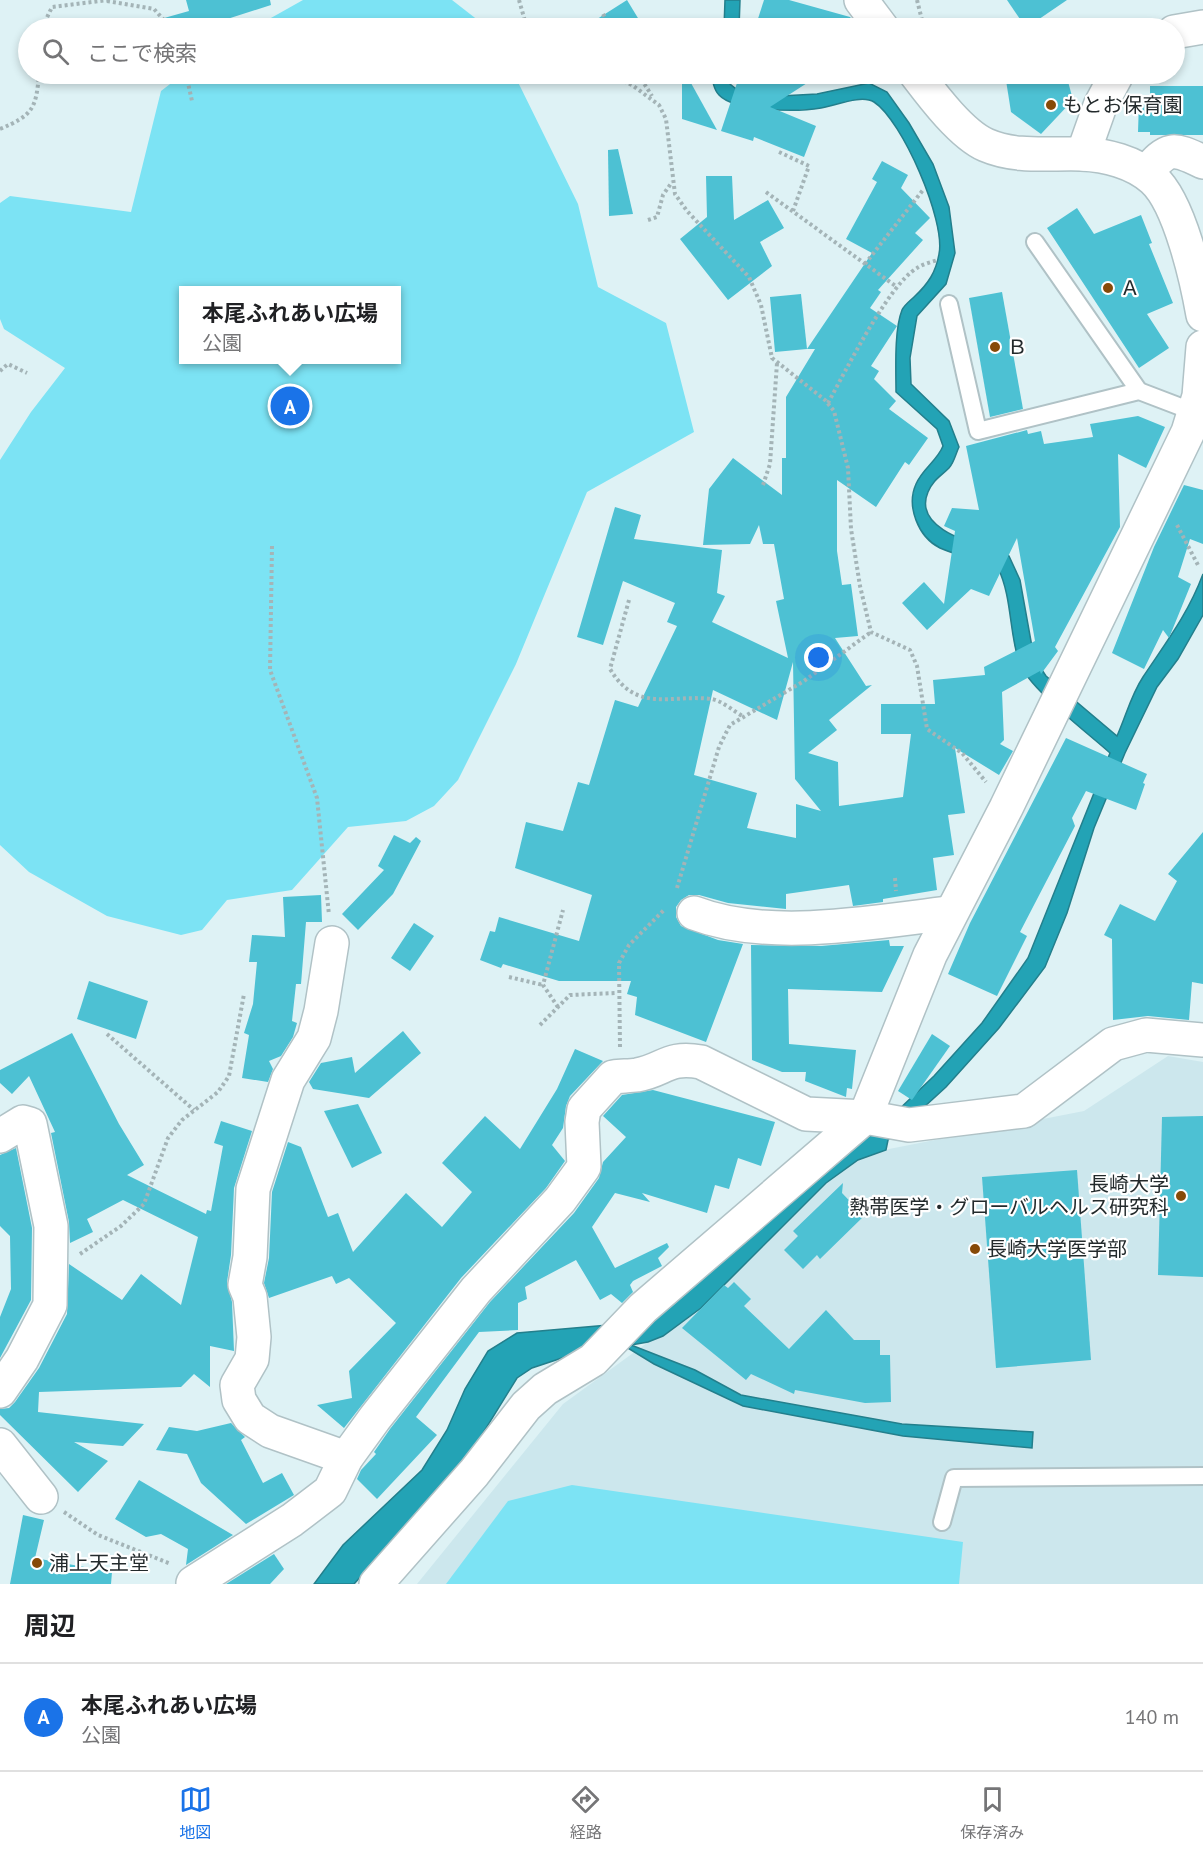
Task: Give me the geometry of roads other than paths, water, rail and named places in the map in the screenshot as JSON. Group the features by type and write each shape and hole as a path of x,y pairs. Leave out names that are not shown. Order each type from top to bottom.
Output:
{"street":[{"path":"861,0 874,18"},
{"path":"925,84 956,121 983,144 1008,153 1083,154 1107,157 1146,174 1155,181 1168,201 1184,239 1203,315"},
{"path":"1083,154 1100,106 1112,84"},
{"path":"1146,174 1162,154 1174,152 1203,162"},
{"path":"376,1584 474,1473 526,1406 545,1389 592,1360 643,1308 886,1121 906,1010 950,913 1005,808 1156,496 1194,412 1199,396 1203,347"},
{"path":"679,904 719,923 787,928 950,913"},
{"path":"332,943 321,1011 314,1038 288,1080 254,1189 245,1285 251,1307 252,1359 237,1384 238,1400 250,1418 270,1431 346,1458"},
{"path":"193,1583 292,1520 330,1491 346,1458 476,1290 560,1200 584,1167 582,1122 584,1109 613,1077 639,1075 669,1062 683,1059 701,1062 806,1114 886,1121 1024,1111 1113,1044 1146,1035 1203,1040"},
{"path":"0,1136 23,1122 30,1124 51,1226 52,1268 50,1305 22,1359 0,1391"},
{"path":"0,1445 41,1497"}],"lane":[{"path":"1035,242 1139,391 1194,412"},
{"path":"949,304 978,431 1139,391"},
{"path":"942,1522 954,1478 1203,1476"}],"place":[{"name":"もとお保育園","path":"1051,105"},
{"name":"Ａ","path":"1108,288"},
{"name":"Ｂ","path":"995,347"},
{"name":"本尾ふれあい広場","path":"290,406"},
{"name":"長崎大学 熱帯医学・グローバルヘルス研究科","path":"1181,1196"},
{"name":"長崎大学医学部","path":"975,1249"},
{"name":"浦上天主堂","path":"37,1563"}]}
